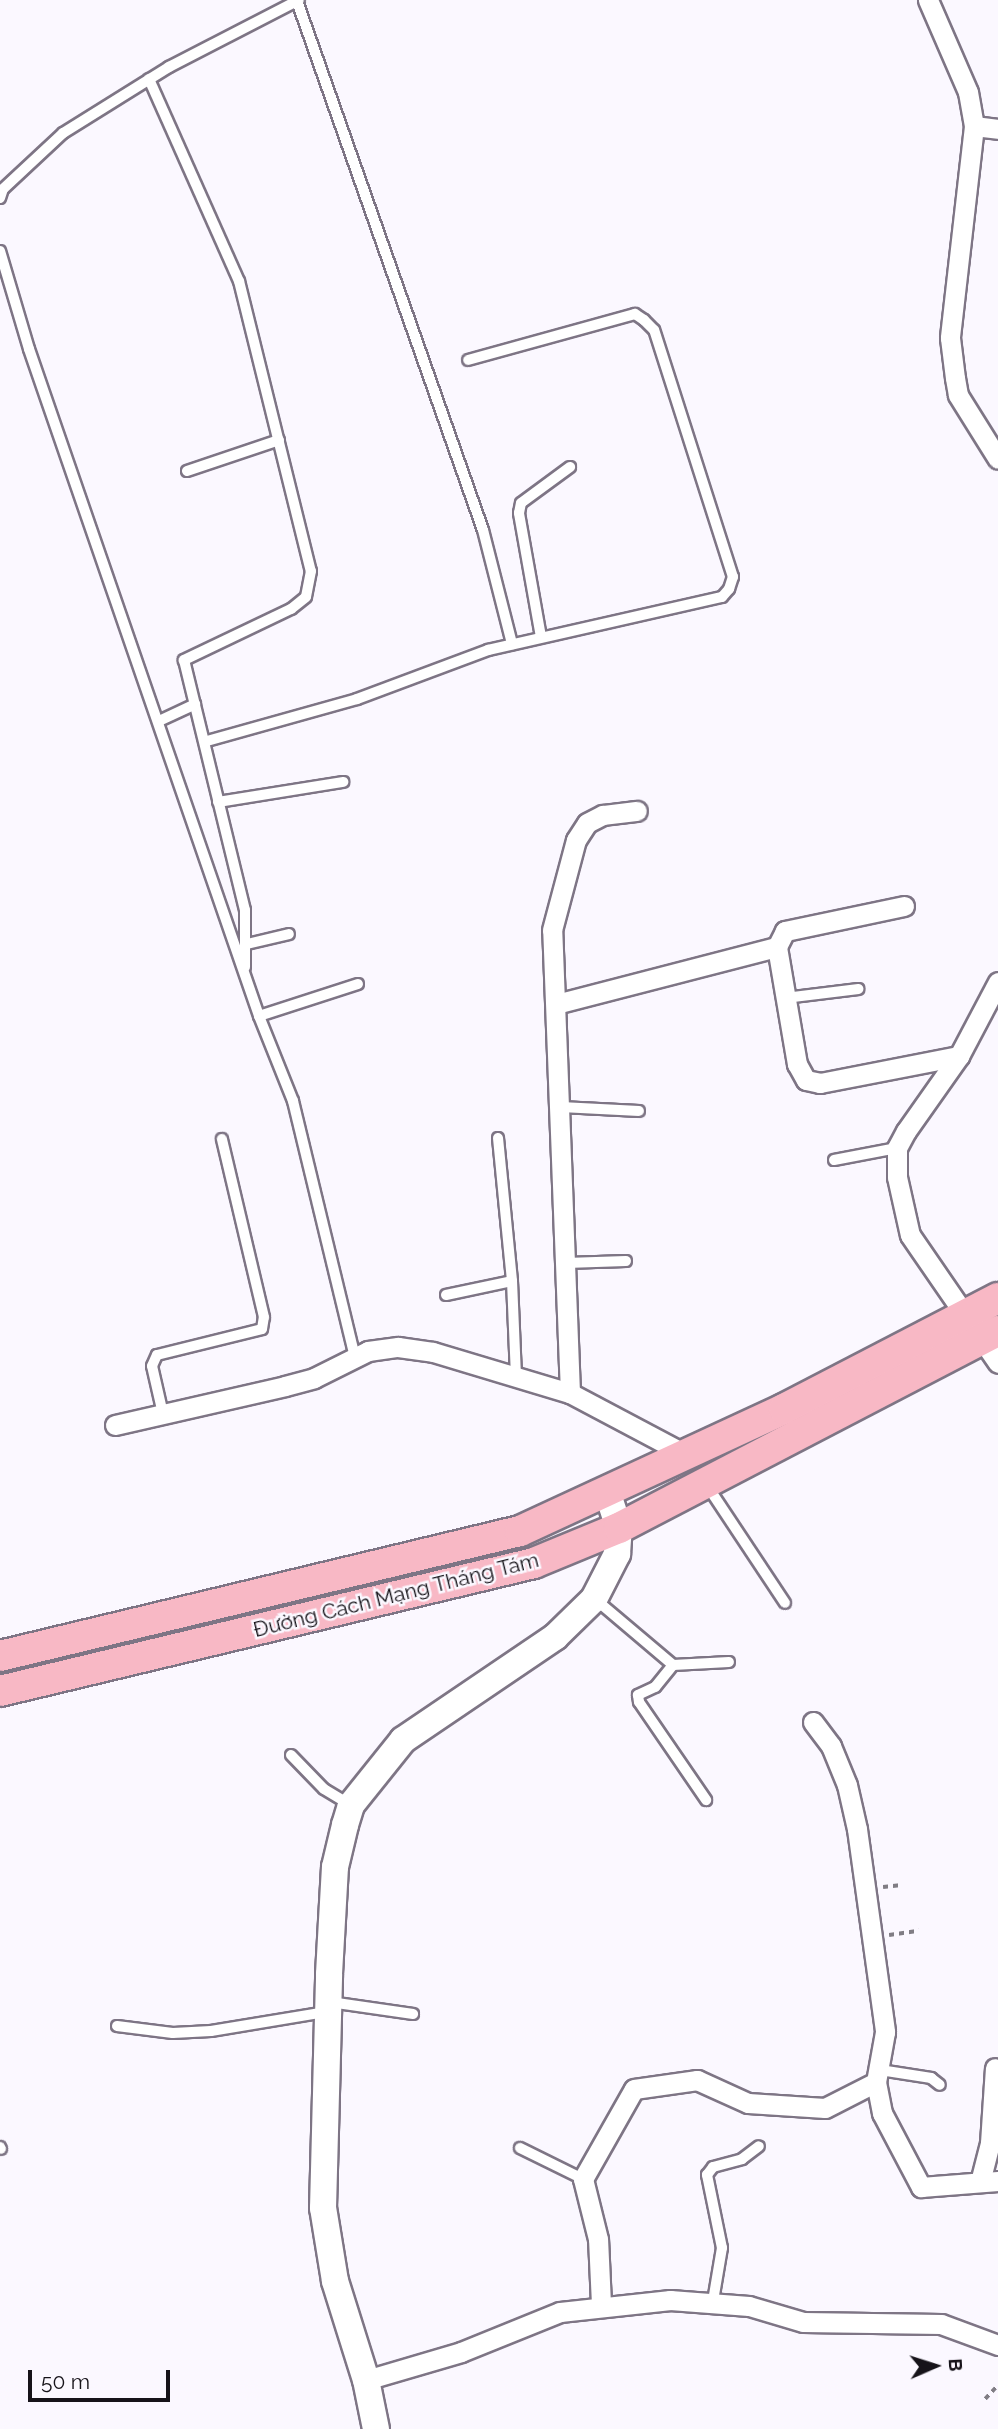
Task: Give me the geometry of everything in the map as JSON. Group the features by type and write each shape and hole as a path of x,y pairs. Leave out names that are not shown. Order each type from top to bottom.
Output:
{"main road":[{"name":"Đường Cách Mạng Tháng Tám","path":"0,1691 534,1563 619,1528 704,1481 985,1338 998,1298"},
{"name":"Đường Cách Mạng Tháng Tám","path":"0,1656 520,1531 685,1454 985,1338"},
{"path":"376,2429 366,2380 335,2281 323,2208 327,2007 335,1867 351,1805 403,1740 555,1637 594,1599 617,1554 619,1528 607,1491"}],"street":[{"path":"928,0 968,92 974,126 950,338 958,395 998,459"},
{"path":"974,126 998,129"},
{"path":"570,1393 561,1107 552,930 576,840 587,823 603,815 637,811"},
{"path":"556,1004 777,947 791,927 904,906"},
{"path":"777,947 797,1064 806,1080 820,1083 959,1056"},
{"path":"985,1338 910,1235 899,1194 897,1148 959,1056 998,982"},
{"path":"115,1426 314,1378 355,1358 398,1347 433,1352 570,1393 685,1454"},
{"path":"813,1722 831,1746 847,1785 885,2032 878,2076 882,2113 916,2183 929,2188 989,2182 995,2068"},
{"path":"601,2304 598,2239 583,2179 604,2148 630,2092 640,2086 697,2080 748,2103 825,2108 878,2076"},
{"path":"366,2380 461,2352 560,2312 601,2304 713,2301 803,2322 941,2324 998,2345"}],"lane":[{"path":"0,198 3,189 63,133 149,79 298,0 483,530 512,644"},
{"path":"149,79 239,281 311,571 306,597 290,609 189,653 184,668 207,741 218,802 245,910 247,944 244,972"},
{"path":"0,251 29,349 259,1016 293,1101 355,1358"},
{"path":"207,741 357,699 512,644 722,597 733,577 654,330 645,320 635,314 468,360"},
{"path":"187,471 279,440"},
{"path":"541,637 519,513 521,503 570,467"},
{"path":"159,721 195,704"},
{"path":"218,802 343,782"},
{"path":"247,944 289,934"},
{"path":"259,1016 358,984"},
{"path":"785,998 858,989"},
{"path":"561,1107 639,1111"},
{"path":"498,1138 512,1281 516,1377"},
{"path":"163,1415 152,1366 157,1355 262,1329 264,1317 222,1139"},
{"path":"834,1160 897,1148"},
{"path":"566,1264 626,1261"},
{"path":"446,1295 512,1281"},
{"path":"704,1481 785,1602"},
{"path":"594,1599 673,1665 729,1662"},
{"path":"673,1665 654,1687 638,1695 639,1702 706,1800"},
{"path":"290,1755 324,1789 351,1805"},
{"path":"117,2026 173,2032 211,2031 327,2007 413,2014"},
{"path":"878,2076 931,2078 940,2085"},
{"path":"713,2301 722,2248 707,2175 713,2167 742,2159 759,2146"},
{"path":"520,2148 583,2179"}],"path":[{"path":"869,1938 919,1931"},
{"path":"985,2399 998,2385"}]}
